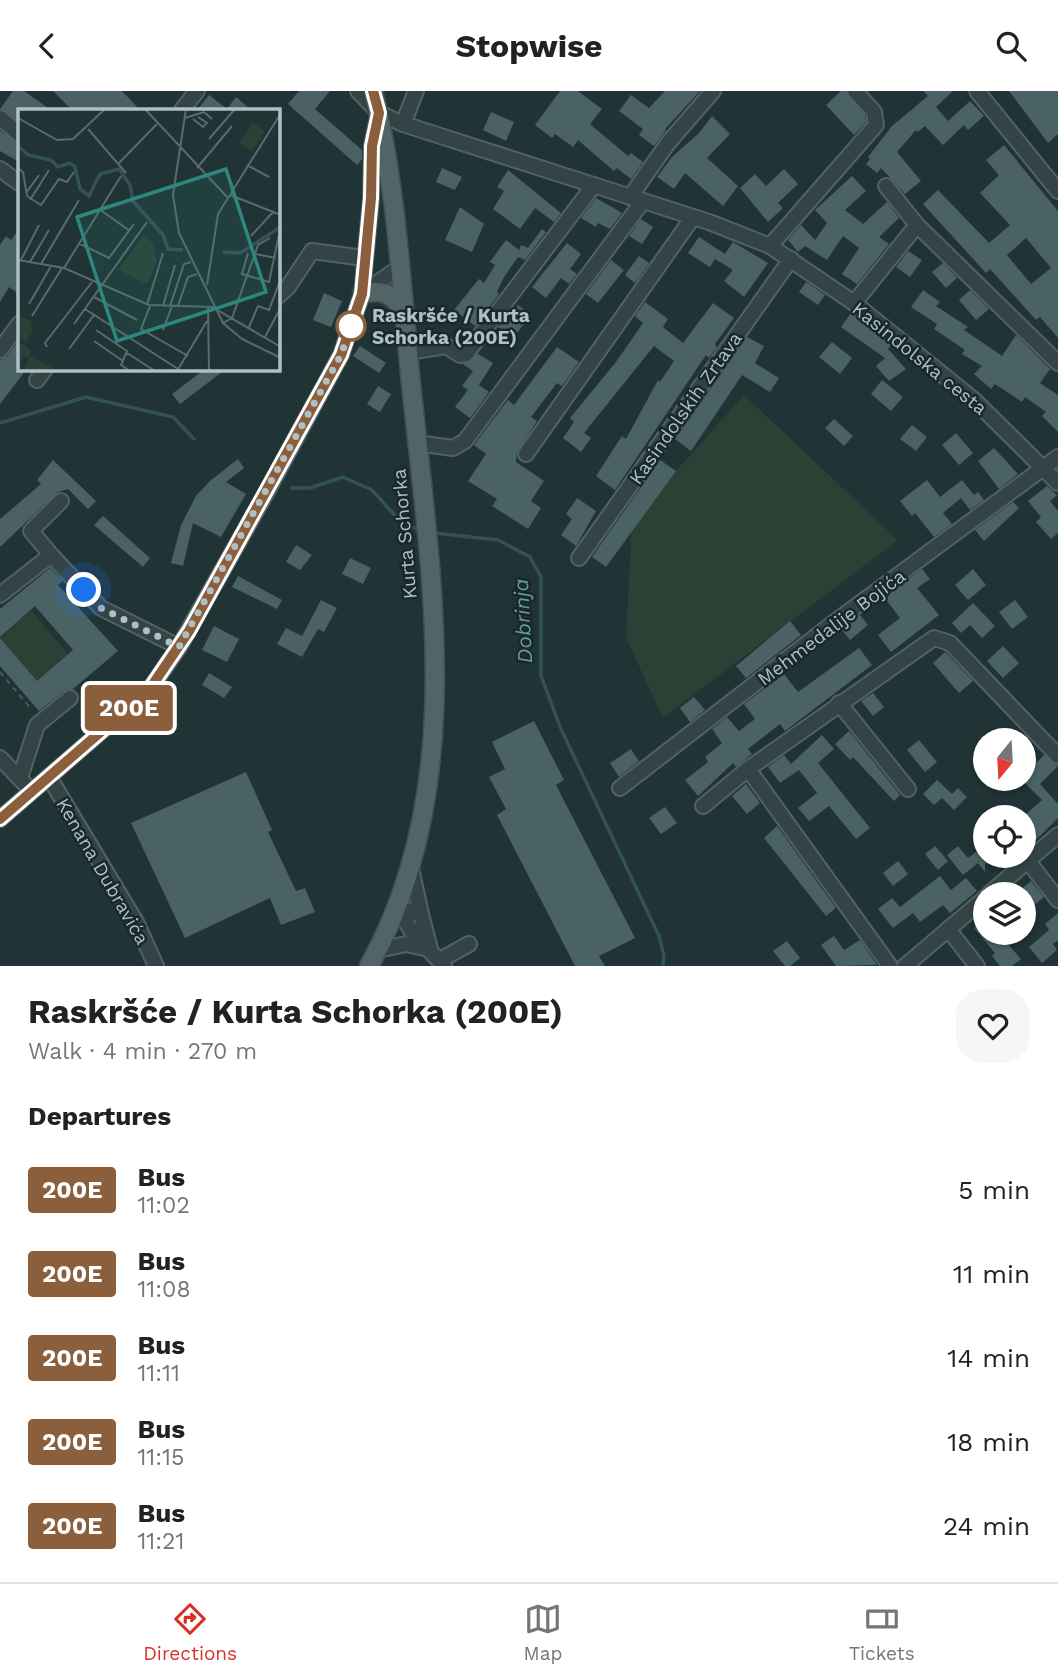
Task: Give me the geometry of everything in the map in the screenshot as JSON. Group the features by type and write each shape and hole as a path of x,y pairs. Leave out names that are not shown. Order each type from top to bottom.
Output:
{"main road":[{"name":"Kurta Schorka","path":"369,966 397,908 411,868 425,811 433,739 434,653 429,565 400,267 379,113 373,91"},
{"path":"362,294 375,290 384,292 392,296 403,311"}],"street":[{"path":"183,109 197,91"},
{"path":"0,819 149,690 179,647 341,355 362,294 371,198 372,146 379,113 358,91"},
{"path":"403,124 416,91"},
{"path":"417,443 453,448 466,441 637,199 668,143 713,91"},
{"path":"770,246 876,125 874,112 855,91"},
{"path":"977,91 1058,191"},
{"name":"Kasindolska cesta","path":"379,113 403,124 693,217 770,246 854,303 974,400 1058,483"},
{"path":"0,118 18,133"},
{"path":"0,169 18,182"},
{"path":"408,352 446,346 460,355 466,354 594,185"},
{"path":"886,186 917,225 1058,363"},
{"path":"526,454 693,217"},
{"path":"854,303 917,225"},
{"path":"280,294 288,288 312,251 364,258"},
{"name":"Kasindolskih Zrtava","path":"579,558 791,259"},
{"path":"362,294 400,267"},
{"path":"0,350 18,325"},
{"name":"Mehmedalije Bojića","path":"620,788 828,627 1058,457"},
{"path":"61,501 31,531 101,608 179,647"},
{"path":"0,595 51,555"},
{"path":"703,806 748,769 928,639 942,638 1058,756"},
{"path":"20,778 37,725 70,698"},
{"path":"839,703 908,789"},
{"path":"0,758 20,778 30,793"},
{"path":"748,769 890,966"},
{"name":"Kenana Dubravića","path":"49,777 136,922 156,966"},
{"path":"1036,854 1058,835"},
{"path":"411,868 421,914 438,958"},
{"path":"1003,882 1020,868"},
{"path":"1033,868 1058,900"},
{"path":"397,908 421,914"},
{"path":"397,908 412,932 438,958"},
{"path":"905,966 973,908"},
{"path":"948,929 977,966"},
{"path":"378,950 406,944 438,958 469,944"}],"path":[{"path":"0,672 41,722"}],"green space":[{"path":"744,395 898,540 663,718 626,638 632,520"},
{"path":"31,610 68,654 37,681 0,638"}],"building":[{"path":"13,91 24,91 50,109 18,109 18,121 0,109"},
{"path":"53,91 122,91 139,109 71,109"},
{"path":"299,91 330,91 315,109 362,150 362,159 357,165 288,104"},
{"path":"560,91 578,91 602,109 590,124 628,156 631,153 643,162 631,179 617,168 614,171 578,140 573,147 555,134 552,138 535,125"},
{"path":"665,91 700,91 665,129 654,146 639,135 643,129 619,111 631,95 649,108"},
{"path":"841,91 845,91 865,116 866,122 854,135 826,105"},
{"path":"923,91 953,91 936,107 948,121 970,101 984,116 968,130 964,125 943,145 925,126 918,132 916,130 897,152 921,181 905,194 881,168 877,173 866,164 870,159 868,157 892,126 928,96"},
{"path":"1009,91 1058,91 1058,134 1048,143"},
{"path":"209,95 227,109 198,109"},
{"path":"236,97 250,109 227,109"},
{"path":"491,112 514,122 506,141 483,130"},
{"path":"712,116 730,134 707,158 738,186 723,206 685,173 674,189 657,177 672,157 699,133"},
{"path":"0,131 18,142 18,161 0,151"},
{"path":"1004,145 1058,211 1058,338 1040,317 1036,320 990,269 986,273 923,204 938,190 989,243 1010,225 980,193 999,175 986,160","holes":["1026,238 1051,268 1031,284 1007,255"]},
{"path":"442,168 462,177 455,190 436,182"},
{"path":"784,169 798,184 778,203 783,208 768,222 740,188 755,174 766,186"},
{"path":"508,170 561,213 554,222 535,208 520,229 493,209 504,191 497,187"},
{"path":"852,176 866,191 845,210 863,224 887,202 899,218 879,237 889,244 857,284 842,274 859,248 843,236 827,260 805,246 798,252 788,240 801,225 815,240 827,223 815,210"},
{"path":"596,198 622,213 610,229 598,223 596,227 581,218"},
{"path":"460,207 484,224 472,252 445,240"},
{"path":"641,219 653,227 642,244 629,236"},
{"path":"542,229 546,232 525,260 518,257 504,277 497,292 499,294 475,326 454,310 479,279 484,283 495,265 490,262 506,240 519,250 521,245 528,248"},
{"path":"18,230 18,293 9,287 0,302 0,245 6,236 11,240"},
{"path":"699,237 725,254 733,242 768,263 744,297 724,281 733,270 715,259 710,267 688,253"},
{"path":"567,243 581,254 570,269 577,274 569,284 561,278 546,298 532,287"},
{"path":"908,251 922,260 910,277 896,267"},
{"path":"639,256 649,263 635,283 625,275"},
{"path":"611,260 624,270 598,303 586,294"},
{"path":"943,263 957,278 946,288 932,272"},
{"path":"806,282 825,295 818,305 799,292"},
{"path":"923,290 940,302 936,306 968,327 964,330 1002,356 1016,335 1050,369 1040,383 1058,395 1058,432 1042,416 1046,412 1025,397 1022,402 995,384 991,389 974,374 982,366 962,354 965,350 934,329 937,324 911,307"},
{"path":"970,290 989,309 976,320 959,300"},
{"path":"324,293 342,301 331,327 313,320"},
{"path":"645,302 668,319 663,327 683,343 713,303 734,318 715,344 717,347 709,358 706,355 615,490 596,476 622,436 626,439 658,380 660,382 674,361 654,346 584,433 591,438 581,452 563,438 574,422 570,418 616,362 643,323 635,316"},
{"path":"518,305 531,315 513,338 498,327"},
{"path":"851,313 891,345 888,349 906,369 889,381 876,366 885,358 841,327"},
{"path":"747,337 764,346 755,363 779,378 770,392 742,375 691,451 675,439"},
{"path":"18,341 18,371 25,371 0,404 0,360 7,356"},
{"path":"832,342 852,358 840,374 819,357"},
{"path":"360,346 386,363 379,373 353,356"},
{"path":"557,347 579,362 562,386 557,383 531,417 537,421 517,452 516,462 544,481 531,501 541,508 528,529 492,506 497,499 468,481 486,454 474,445 508,400 514,405"},
{"path":"478,354 493,363 479,385 489,392 470,418 455,407 468,390 462,386 473,371 463,364"},
{"path":"202,371 223,371 180,404 172,394"},
{"path":"882,380 903,397 891,411 871,394"},
{"path":"378,386 391,394 380,412 367,404"},
{"path":"834,419 853,436 844,446 825,428"},
{"path":"912,425 927,437 916,451 900,439"},
{"path":"956,433 973,453 959,465 942,445"},
{"path":"994,448 1018,474 999,489 978,461"},
{"path":"238,459 244,468 226,482 246,494 221,537 193,523 183,566 171,563 181,525 196,496"},
{"path":"53,460 96,501 88,509 68,489 58,492 0,547 0,519 41,484 37,480"},
{"path":"660,460 676,471 606,567 592,557"},
{"path":"927,480 940,497 962,480 974,495 978,492 984,500 970,510 961,498 943,513 952,524 934,537 915,513 912,516 900,501"},
{"path":"1047,486 1057,495 1050,501 1058,511 1058,533 1051,539 1036,522 1041,517 1028,501"},
{"path":"577,498 596,511 576,546 561,535 572,519 566,514"},
{"path":"1013,502 1019,508 984,541 975,530"},
{"path":"103,516 150,558 143,567 94,525"},
{"path":"296,545 312,555 300,570 286,562"},
{"path":"350,558 371,568 363,584 342,574"},
{"path":"50,568 63,581 58,585 118,651 73,689 64,691 39,711 0,666 0,638 37,681 73,650 35,606 0,637 0,609"},
{"path":"922,569 930,579 917,588 939,615 891,652 878,635 900,618 884,597"},
{"path":"973,569 986,585 968,600 955,585"},
{"path":"238,576 282,600 277,609 232,587"},
{"path":"321,600 337,608 324,632 318,629 302,657 277,644 286,628 302,636"},
{"path":"1015,600 1028,617 1012,629 999,612"},
{"path":"973,603 995,626 982,638 970,625 961,633 952,623"},
{"path":"860,615 868,625 850,640 841,629"},
{"path":"790,621 801,635 746,678 736,666"},
{"path":"214,626 239,639 227,662 202,650"},
{"path":"1003,646 1019,663 1003,678 987,661"},
{"path":"859,648 872,665 785,731 780,724 748,749 752,754 736,767 733,763 698,796 685,780 708,762 705,757 722,743 712,729 727,717 739,731 755,719 744,704 784,674 798,692"},
{"path":"945,652 973,681 959,693 933,663"},
{"path":"209,673 232,687 224,698 202,685"},
{"path":"873,693 884,707 873,716 861,701"},
{"path":"694,697 705,710 690,722 680,708"},
{"path":"534,721 564,780 556,785 635,938 599,956 605,966 575,966 497,815 506,809 489,777 505,769 492,742"},
{"path":"849,731 900,795 894,801 853,757 850,760 835,744"},
{"path":"822,735 834,749 818,763 870,828 856,839 829,806 809,821 798,808 817,793 799,770 780,783 768,767 784,755 791,764"},
{"path":"919,740 937,762 925,772 907,750"},
{"path":"631,749 639,761 619,777 610,763"},
{"path":"1044,755 1058,766 1040,784 1058,804 1058,818 1036,840 1036,805 1042,800 1033,791 1036,791 1036,763"},
{"path":"246,772 272,830 268,832 296,891 305,888 315,912 281,925 270,898 185,938 131,823"},
{"path":"937,780 952,794 958,788 967,797 954,810 942,798 934,805 923,794"},
{"path":"746,784 760,803 747,814 732,796"},
{"path":"665,807 677,823 661,834 649,818"},
{"path":"777,826 836,908 826,916 764,838"},
{"path":"935,846 948,861 938,870 925,854"},
{"path":"958,846 968,858 973,854 973,867 963,875 947,855"},
{"path":"898,861 908,874 893,886 883,873"},
{"path":"940,876 951,890 966,878 973,886 973,894 950,913 943,905 920,922 913,913 893,928 878,909 892,898 900,907"},
{"path":"1036,887 1044,897 1036,904"},
{"path":"1058,913 1058,940 1053,944 1057,950 1042,963 1029,947 1036,945 1036,941 1049,930 1045,924"},
{"path":"834,936 844,950 860,940 877,965 836,966 821,945"},
{"path":"787,941 800,958 790,966 785,966 773,951"},
{"path":"988,945 1009,945 1021,959 1012,966 1000,966 992,956 995,953"}],"waterway":[{"name":"Dobrinja","path":"0,423 86,397 173,417 194,439"},
{"name":"Dobrinja","path":"292,488 310,488 343,477 372,490 400,521 423,532"},
{"name":"Dobrinja","path":"434,533 498,540 530,557 541,577 541,676 561,729 659,936 664,956 663,966"}],"bus line":[{"name":"200E","path":"0,819 149,690 189,631 341,355 362,294 371,198 372,146 379,113 373,91"}],"place":[{"name":"Raskršće / Kurta Schorka (200E)","path":"351,326"}],"route":[{"path":"84,590 101,608 179,647 341,355 351,326"}]}
